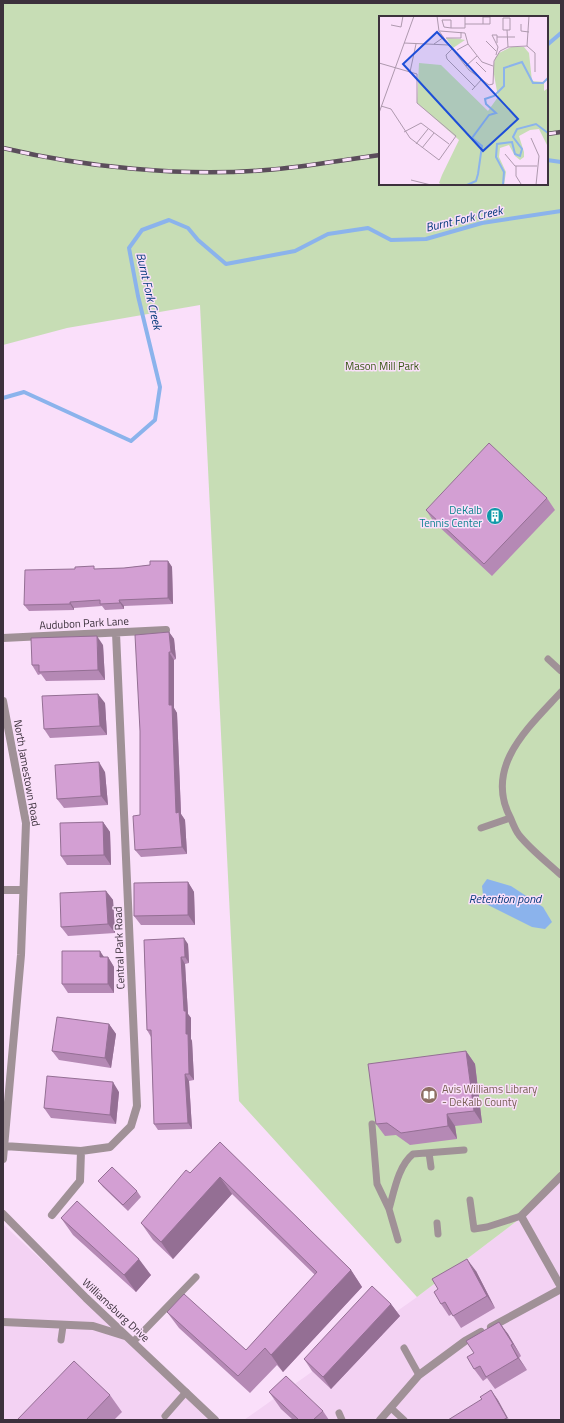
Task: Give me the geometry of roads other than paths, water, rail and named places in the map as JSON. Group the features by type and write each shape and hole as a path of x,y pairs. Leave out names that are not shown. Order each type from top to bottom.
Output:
{"street":[{"name":"Audubon Park Lane","path":"3,638 166,630"},
{"name":"Central Park Road","path":"4,1146 81,1151 110,1147 131,1126 137,1106 116,633"},
{"name":"North Jamestown Road","path":"3,701 26,823 21,955 3,1159"},
{"path":"3,890 23,890"},
{"path":"52,1215 80,1181 81,1151"},
{"path":"380,1420 419,1375 465,1341 561,1288 521,1216 561,1176"},
{"name":"Williamsburg Drive","path":"3,1214 86,1298 215,1420"},
{"path":"3,1322 63,1326 93,1326 126,1336"}],"lane":[{"path":"548,660 561,671"},
{"path":"561,692 521,735 508,760 501,779 504,807 519,835 561,875"},
{"path":"481,828 510,818"},
{"path":"372,1124 377,1184 389,1209 398,1240"},
{"path":"389,1209 399,1177 413,1154 464,1150"},
{"path":"429,1153 431,1167"},
{"path":"470,1200 474,1229 487,1227 521,1216"},
{"path":"437,1223 438,1234"},
{"path":"133,1342 196,1278"},
{"path":"61,1340 63,1326"},
{"path":"404,1348 419,1375"},
{"path":"165,1416 186,1392"},
{"path":"391,1408 404,1420"},
{"path":"339,1413 342,1420"}],"water":[{"name":"Retention pond","path":"487,879 511,886 543,907 552,922 545,929 532,927 484,903 482,886"}],"waterway":[{"name":"Burnt Fork Creek","path":"548,44 561,33"},
{"name":"Burnt Fork Creek","path":"548,160 561,162"},
{"name":"Burnt Fork Creek","path":"3,398 24,392 131,441 155,420 160,387 138,296 129,248 142,230 169,220 188,228 198,240 226,264 295,251 328,234 368,228 391,240 426,239 482,223 561,211"}],"railway":[{"path":"548,134 561,132"},
{"path":"3,148 34,155 99,165 133,169 201,172 234,172 280,169 379,155"}],"place":[{"name":"DeKalb Tennis Center","path":"495,516"},
{"name":"Avis Williams Library - DeKalb County","path":"429,1095"}],"park label":[{"name":"Mason Mill Park","path":"382,366"}]}
